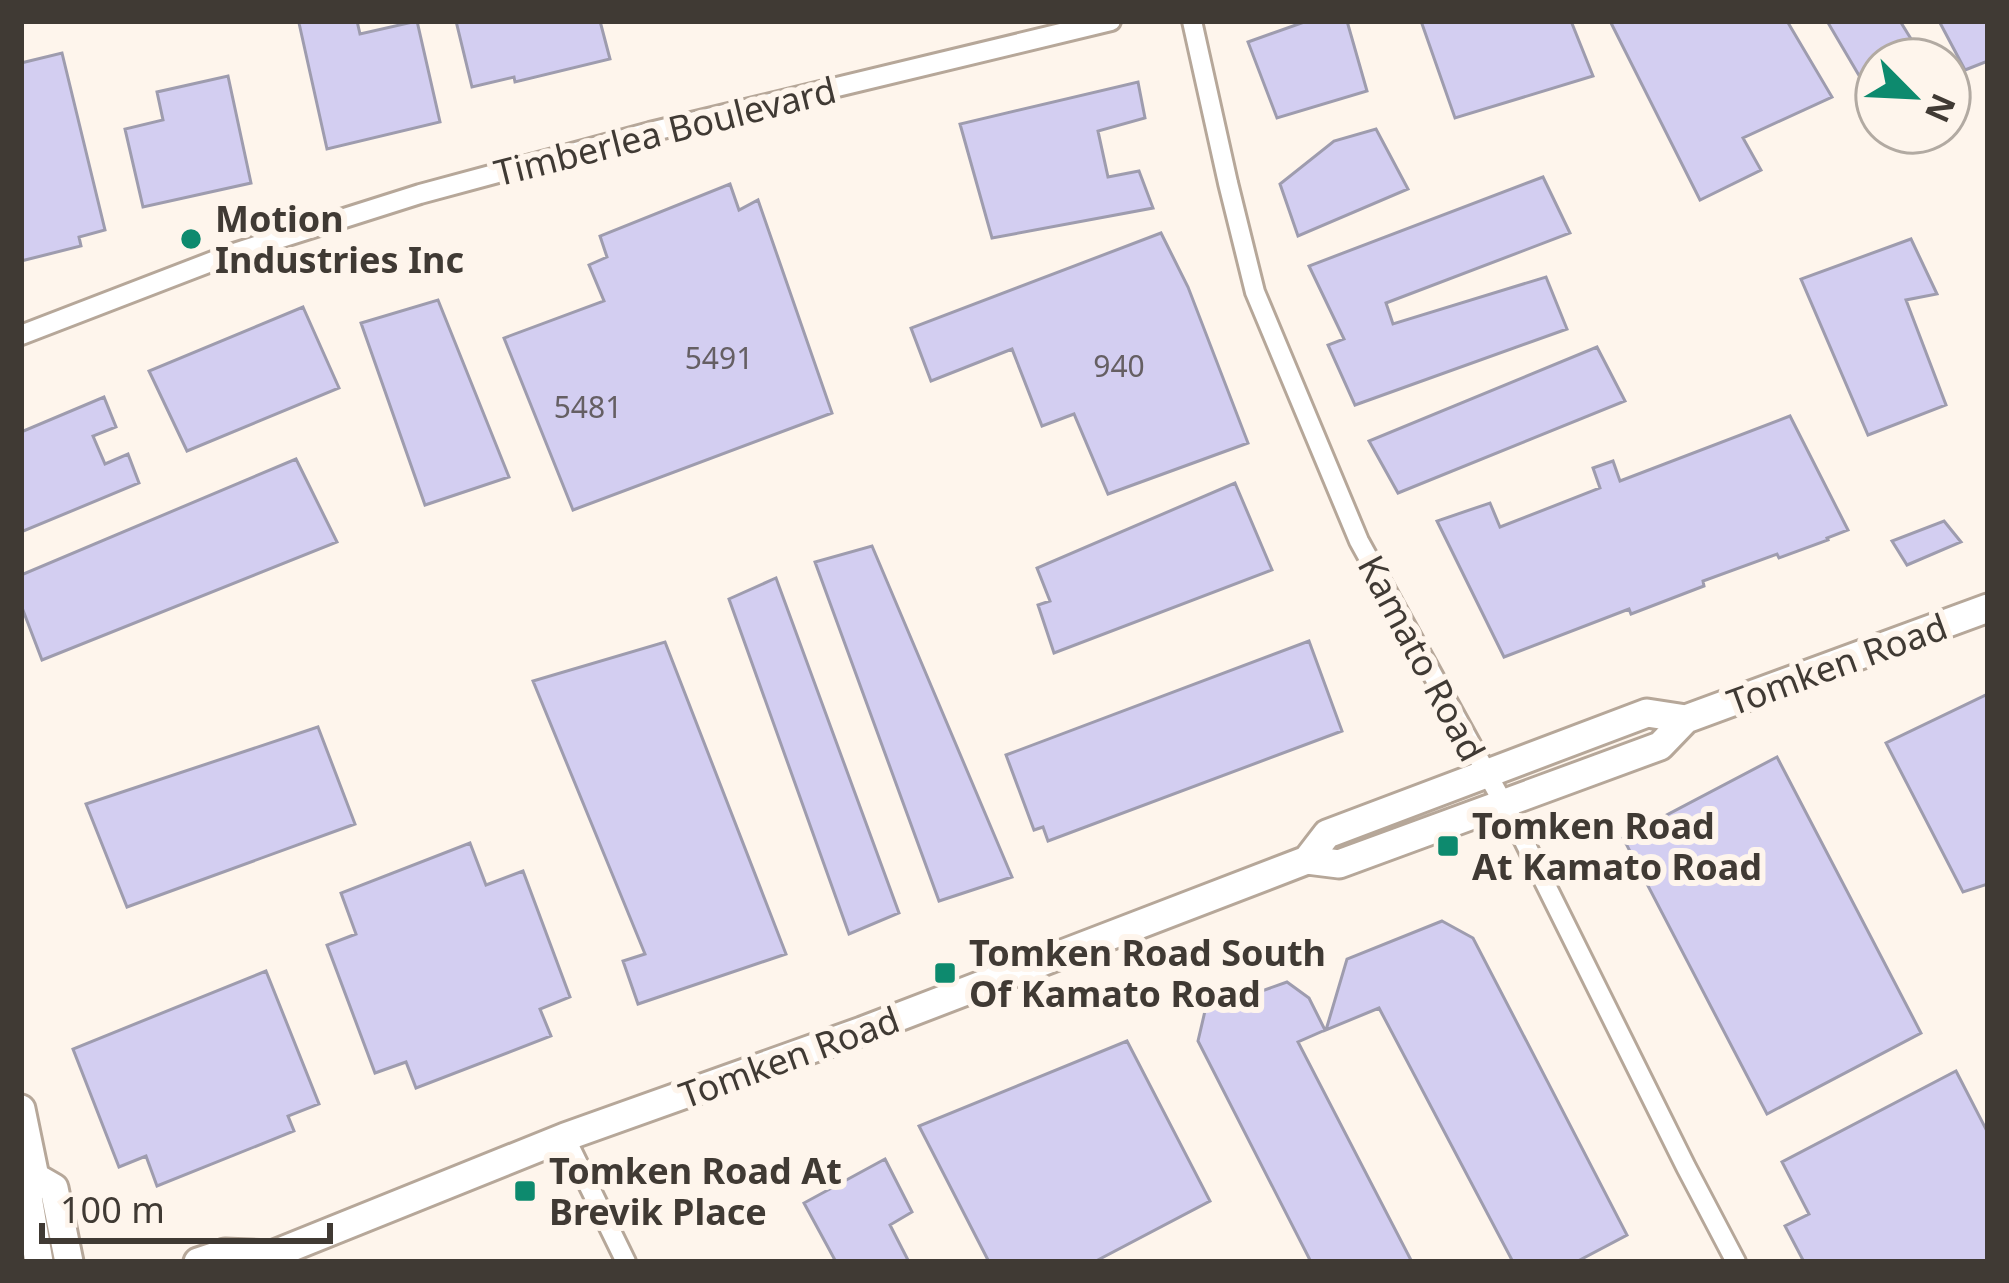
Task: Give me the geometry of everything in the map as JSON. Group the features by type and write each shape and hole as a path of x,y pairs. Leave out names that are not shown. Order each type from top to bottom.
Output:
{"main road":[{"name":"Tomken Road","path":"198,1262 225,1252 268,1258 565,1138 862,1031 1307,860 1339,863 1660,746 1686,719 1988,608"},
{"name":"Tomken Road","path":"1307,860 1327,834 1647,713 1686,719"},
{"path":"21,1108 35,1177 28,1197 39,1262"},
{"path":"35,1177 54,1188 69,1262"}],"street":[{"name":"Timberlea Boulevard","path":"21,335 234,254 421,194 650,132 1112,21"},
{"name":"Kamato Road","path":"1192,21 1256,292 1359,542 1522,837 1736,1262"},
{"path":"565,1138 626,1262"}],"building":[{"path":"357,21 360,34 417,21 440,122 327,149 299,23"},
{"path":"456,21 600,21 610,59 515,82 514,77 472,87"},
{"path":"1307,21 1347,21 1367,91 1277,118 1248,42"},
{"path":"1421,21 1571,21 1593,76 1455,118"},
{"path":"1610,21 1787,21 1832,97 1743,138 1761,170 1700,200"},
{"path":"1827,21 1900,21 1909,36 1853,36 1853,65"},
{"path":"1939,21 1988,21 1988,61 1973,67 1973,36 1947,36"},
{"path":"62,53 105,230 79,237 81,246 21,261 21,63"},
{"path":"228,76 251,183 143,207 125,129 163,120 157,92"},
{"path":"1138,82 1145,118 1098,131 1108,177 1139,171 1153,208 992,238 960,124"},
{"path":"1376,129 1408,189 1298,236 1280,184 1334,141"},
{"path":"1543,177 1570,233 1386,303 1393,324 1546,277 1567,329 1355,405 1328,345 1344,339 1309,266"},
{"path":"730,184 739,210 758,200 832,413 573,510 504,338 604,301 589,265 607,257 600,236"},
{"path":"1161,233 1188,287 1248,443 1108,494 1074,414 1042,426 1012,349 931,381 911,328"},
{"path":"1911,239 1937,294 1906,300 1946,405 1868,435 1801,279"},
{"path":"438,300 509,477 425,505 361,323"},
{"path":"303,307 339,388 187,451 149,371"},
{"path":"1597,347 1625,401 1398,493 1369,441"},
{"path":"104,397 116,427 93,436 105,464 128,454 139,483 21,532 21,432"},
{"path":"1790,416 1848,530 1703,581 1704,586 1631,614 1629,609 1504,657 1437,521 1490,503 1500,527 1600,488 1593,468 1613,461 1620,481"},
{"path":"296,459 337,542 42,660 21,605 21,575"},
{"path":"1235,483 1272,570 1054,653 1038,605 1050,601 1037,568"},
{"path":"1944,521 1961,542 1907,565 1892,541"},
{"path":"872,546 1012,877 939,901 815,562"},
{"path":"776,578 899,913 849,934 729,599"},
{"path":"1309,641 1342,731 1048,841 1043,827 1034,830 1006,755"},
{"path":"665,642 786,954 638,1004 623,961 645,954 533,681"},
{"path":"1988,694 1988,884 1963,892 1886,743"},
{"path":"318,727 355,824 127,907 86,804"},
{"path":"1777,757 1921,1033 1767,1114 1623,838"},
{"path":"470,843 486,885 523,871 570,997 540,1009 551,1036 416,1088 406,1062 375,1073 327,945 356,934 341,893"},
{"path":"1442,921 1473,938 1627,1235 1576,1262 1513,1262 1379,1008 1326,1030 1347,959"},
{"path":"266,971 319,1104 288,1116 294,1131 157,1186 146,1156 119,1167 73,1049"},
{"path":"1287,982 1309,998 1325,1030 1298,1042 1412,1262 1311,1262 1198,1041 1205,1011"},
{"path":"1127,1041 1210,1201 1094,1262 989,1262 919,1126"},
{"path":"1956,1071 1988,1133 1988,1262 1804,1262 1785,1226 1809,1214 1782,1162"},
{"path":"885,1159 912,1212 890,1225 909,1262 836,1262 804,1203"}],"place":[{"name":"Motion Industries Inc","path":"191,239"},
{"name":"Tomken Road At Kamato Road","path":"1448,846"},
{"name":"Tomken Road South Of Kamato Road","path":"945,973"},
{"name":"Tomken Road At Brevik Place","path":"525,1191"}]}
